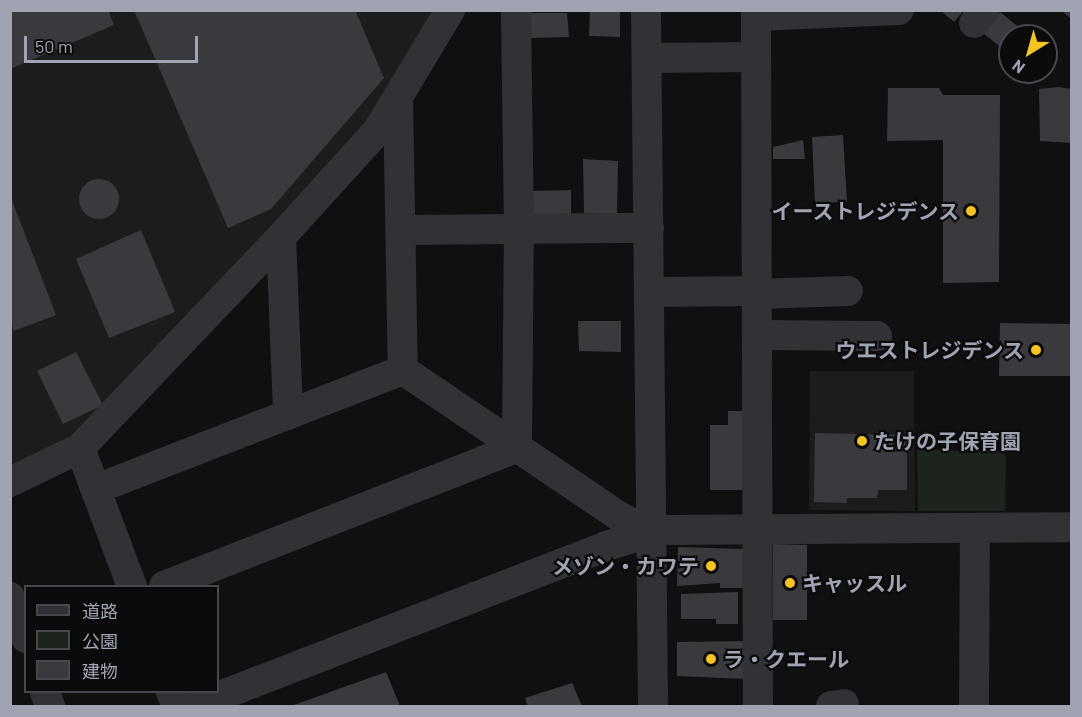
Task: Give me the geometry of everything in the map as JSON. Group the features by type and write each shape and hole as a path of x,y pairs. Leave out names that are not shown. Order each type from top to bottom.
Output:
{"street":[{"path":"10,482 81,448 281,237 378,130 450,10"},
{"path":"516,10 519,229 517,448"},
{"path":"646,10 653,706"},
{"path":"758,706 759,335 756,13 899,10"},
{"path":"646,58 756,57"},
{"path":"398,97 404,370"},
{"path":"402,230 649,228"},
{"path":"281,237 288,415"},
{"path":"650,292 848,291"},
{"path":"759,335 877,336"},
{"path":"404,370 517,448 650,533"},
{"path":"96,489 404,370"},
{"path":"81,448 132,585"},
{"path":"167,585 517,448"},
{"path":"194,706 606,546 650,533 758,529 1071,527"},
{"path":"974,706 975,528"},
{"path":"10,597 24,633"}],"shaded area":[{"path":"11,11 439,11 371,124 79,438 11,472"},
{"name":"たけの子保育園","path":"810,371 914,371 915,511 809,510"}],"green space":[{"path":"917,450 1002,451 1006,456 1005,511 918,511"}],"building":[{"path":"10,10 108,10 114,25 10,69"},
{"path":"134,10 355,10 384,78 271,209 228,228"},
{"path":"590,10 620,10 620,37 589,36"},
{"path":"940,10 964,10 954,22"},
{"path":"1066,10 1072,10 1072,19 1064,13"},
{"path":"1000,12 1015,24 998,24 998,45 983,33"},
{"path":"528,13 567,13 569,37 529,38"},
{"path":"1058,87 1072,89 1072,143 1040,141 1039,89"},
{"name":"イーストレジデンス","path":"888,88 939,88 943,95 1000,95 999,282 943,283 943,140 887,141"},
{"path":"843,135 847,202 815,203 812,137"},
{"path":"803,140 805,159 773,159 773,147"},
{"path":"583,159 618,161 617,214 584,213"},
{"path":"99,179 113,185 119,199 113,213 99,219 85,213 79,199 85,185"},
{"path":"571,190 571,215 531,216 530,191"},
{"path":"10,195 56,315 14,331 10,322"},
{"path":"141,230 175,312 109,338 76,259"},
{"path":"578,321 621,321 621,352 579,351"},
{"name":"ウエストレジデンス","path":"1000,323 1072,324 1072,376 999,376"},
{"path":"76,352 103,405 63,424 37,371"},
{"path":"728,411 744,411 744,490 710,490 710,425 728,425"},
{"path":"815,433 907,435 907,490 878,490 877,498 847,498 847,503 814,502"},
{"name":"キャッスル","path":"773,544 807,545 807,620 773,620"},
{"name":"メゾン・カワテ","path":"678,547 745,549 745,588 720,588 720,583 677,586"},
{"path":"738,592 738,624 716,624 716,619 681,619 681,594"},
{"name":"ラ・クエール","path":"746,641 746,679 677,676 677,642"},
{"path":"386,672 400,706 291,706"},
{"path":"572,683 582,706 528,706 525,698"}],"place":[{"name":"イーストレジデンス","path":"971,211"},
{"name":"ウエストレジデンス","path":"1036,350"},
{"name":"たけの子保育園","path":"862,441"},
{"name":"メゾン・カワテ","path":"711,566"},
{"name":"キャッスル","path":"790,583"},
{"name":"ラ・クエール","path":"711,659"}]}
